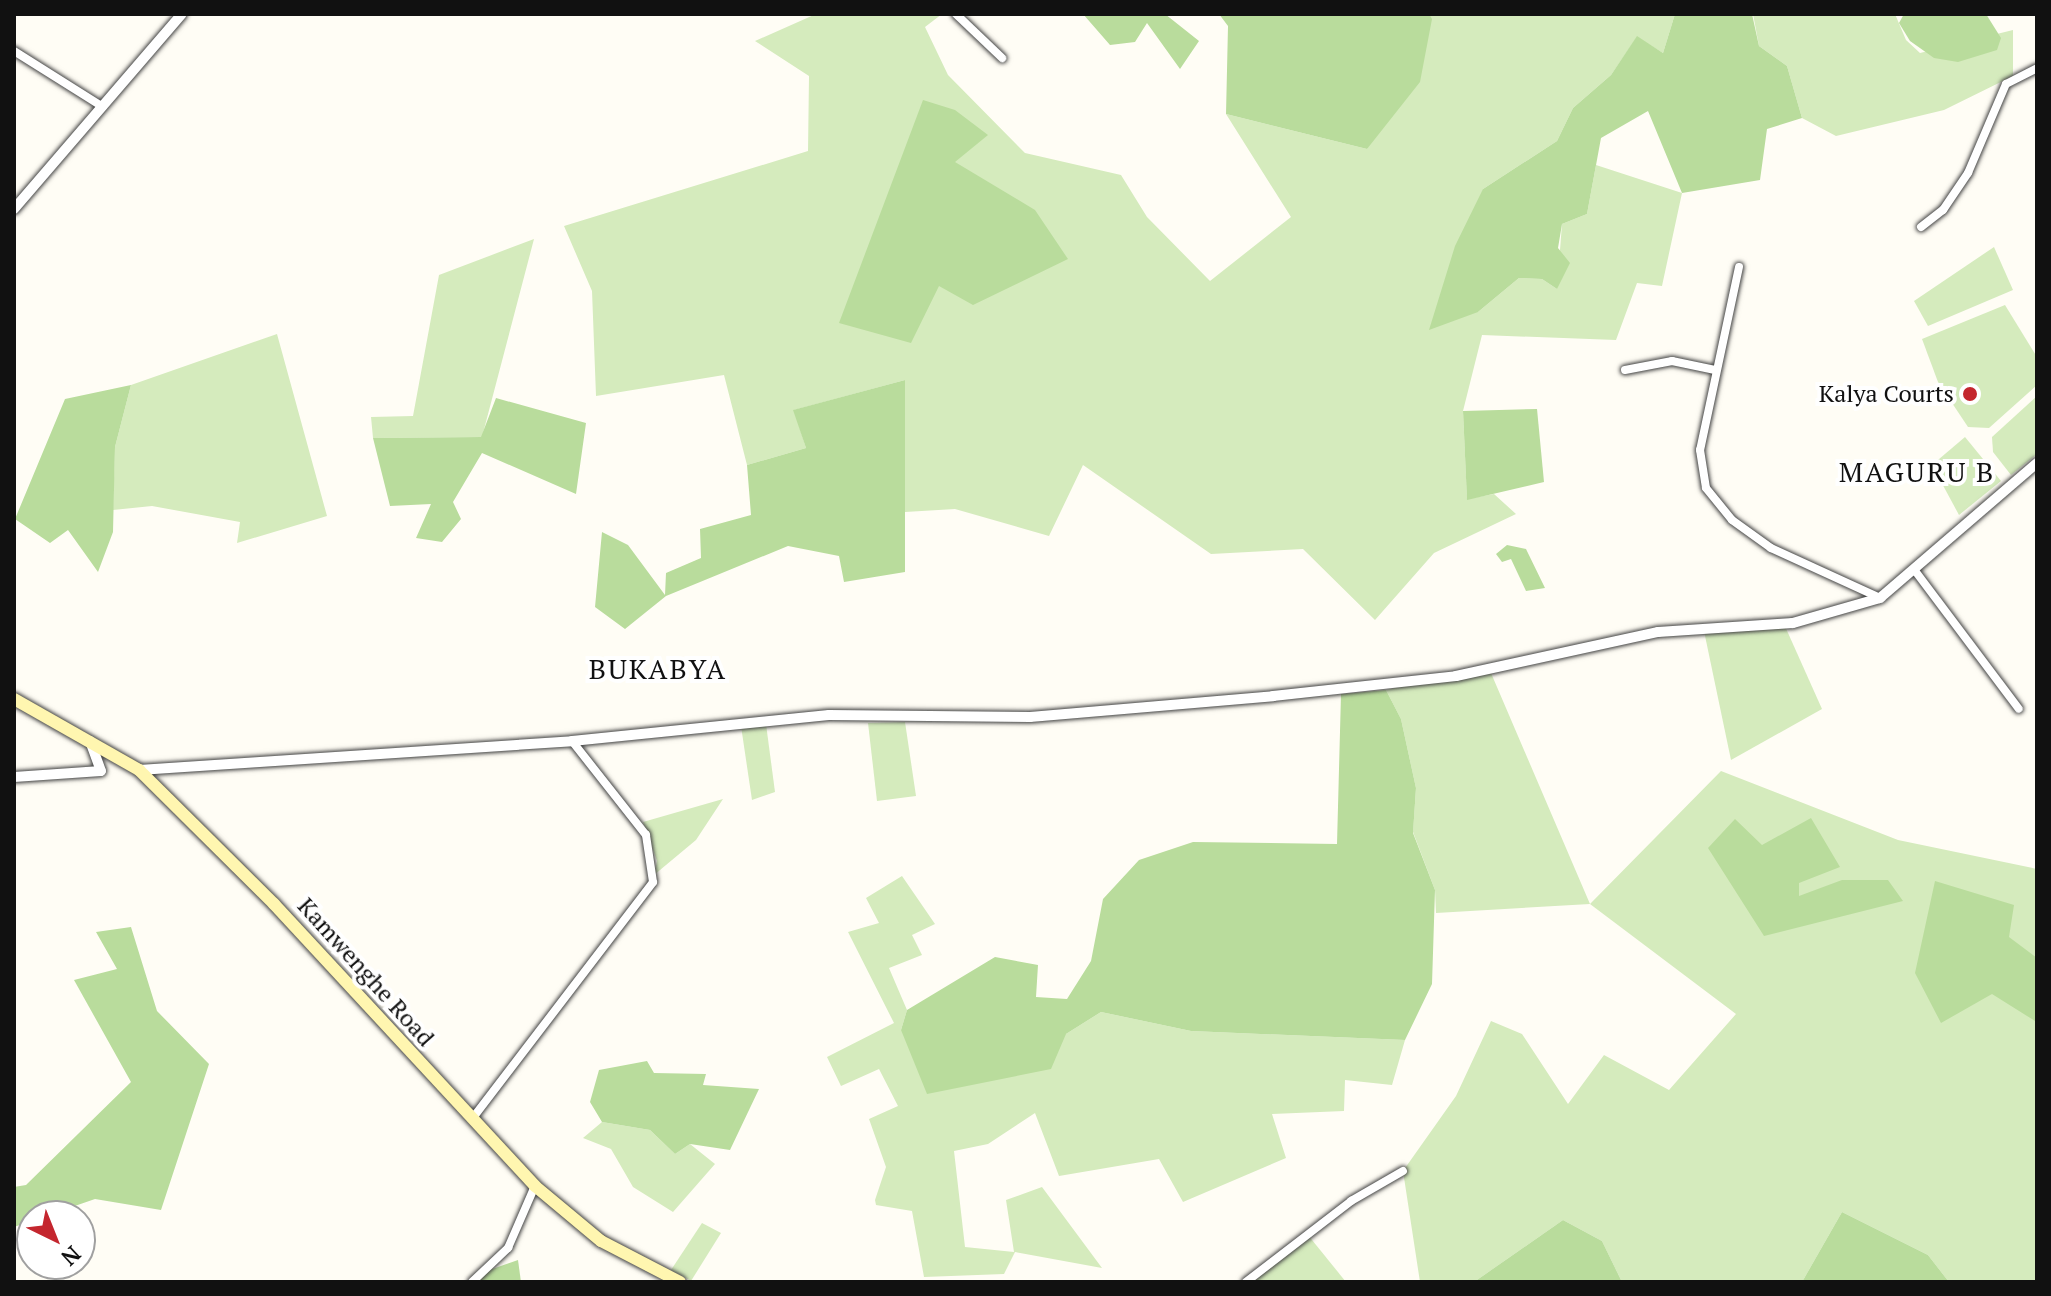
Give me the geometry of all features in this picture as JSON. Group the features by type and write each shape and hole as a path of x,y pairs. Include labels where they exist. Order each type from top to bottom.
{"main road":[{"name":"Kamwenghe Road","path":"14,699 139,770 274,904 535,1186 601,1241 680,1282"}],"street":[{"path":"14,209 182,14"},
{"path":"956,14 1002,58"},
{"path":"14,51 103,107"},
{"path":"1921,227 1943,210 1968,173 2006,84 2037,68"},
{"path":"1739,267 1715,370 1700,473 1717,505 1771,548 1880,598"},
{"path":"1625,370 1672,361 1715,370"},
{"path":"139,770 572,741 829,715 1030,717 1400,684 1658,632 1793,623 1880,598 1916,572 2037,463"},
{"path":"1916,572 2019,709"},
{"path":"14,777 101,771 89,739"},
{"path":"472,1119 653,882 646,835 572,741"},
{"path":"1246,1282 1351,1201 1403,1171"},
{"path":"472,1282 508,1248 535,1186"}],"green space":[{"path":"816,14 942,14 925,27 948,75 1025,153 1121,175 1147,217 1210,281 1291,217 1226,114 1367,149 1429,14 1675,14 1663,53 1637,37 1611,75 1573,108 1557,141 1483,189 1478,312 1519,278 1542,279 1557,289 1562,224 1587,214 1596,165 1682,193 1662,286 1637,283 1616,340 1482,335 1463,411 1467,499 1494,494 1516,514 1434,553 1375,620 1303,549 1211,554 1083,465 1049,536 955,509 905,512 905,380 794,410 806,448 747,465 724,375 596,396 592,291 564,226 808,151 809,76 755,41"},
{"path":"1083,14 1165,14 1199,41 1180,69 1147,23 1135,42 1110,45"},
{"path":"1219,14 1429,14 1432,19 1420,82 1367,149 1226,114 1228,26"},
{"path":"1675,14 1752,14 1759,46 1787,66 1802,118 1767,129 1760,180 1682,193 1648,111 1601,138 1587,214 1562,224 1558,248 1570,263 1557,289 1542,279 1519,278 1478,312 1429,330 1455,246 1483,189 1557,141 1573,108 1611,75 1637,36 1663,53"},
{"path":"1753,14 1895,14 1906,40 1920,53 2013,30 2013,76 1944,110 1836,136 1802,118 1787,66 1759,46"},
{"path":"1904,14 1986,14 2001,38 1997,50 1958,62 1934,58 1910,41 1899,23"},
{"path":"923,100 955,110 988,135 955,162 1035,210 1068,259 973,305 939,286 911,343 839,323"},
{"path":"534,239 482,437 373,438 371,417 413,416 439,275"},
{"path":"1994,247 2013,290 1928,326 1914,301"},
{"path":"2005,305 2037,357 2037,385 1989,428 1968,427 1938,382 1922,339"},
{"path":"277,334 327,516 237,543 240,522 152,506 113,510 115,447 131,385"},
{"path":"905,380 905,572 844,582 839,556 788,546 666,596 625,629 595,607 602,532 628,545 665,595 666,573 701,558 700,529 751,515 747,465 806,448 793,410"},
{"path":"131,385 115,447 113,532 98,572 68,530 50,543 15,519 65,399"},
{"path":"2037,396 2037,454 2011,475 1993,452 1992,437"},
{"path":"496,398 586,423 576,494 482,453 453,502 461,519 442,542 416,538 431,504 390,506 373,438 481,437"},
{"path":"1537,409 1544,482 1467,500 1463,411"},
{"path":"1965,437 2001,481 1959,515 1932,465"},
{"path":"1507,545 1526,549 1545,588 1526,591 1511,559 1502,562 1496,554"},
{"path":"1784,624 1822,709 1731,760 1704,631"},
{"path":"1488,666 1590,904 1436,913 1435,890 1413,832 1416,788 1401,719 1386,690"},
{"path":"1386,690 1401,719 1416,788 1413,833 1435,890 1432,984 1405,1040 1191,1031 1101,1012 1066,1034 1051,1069 927,1094 901,1030 907,1010 995,957 1038,965 1036,997 1067,999 1091,961 1103,899 1139,860 1193,842 1337,844 1341,694"},
{"path":"905,722 916,796 877,801 868,723"},
{"path":"766,724 775,792 752,800 741,726"},
{"path":"1721,771 1898,840 2037,869 2037,1282 1949,1282 1928,1255 1842,1212 1802,1282 1622,1282 1602,1241 1563,1220 1474,1282 1420,1282 1403,1171 1456,1096 1491,1021 1522,1034 1568,1104 1604,1055 1669,1090 1736,1014 1590,904"},
{"path":"723,799 696,840 654,875 657,861 643,822"},
{"path":"1811,818 1840,867 1799,883 1799,896 1842,880 1888,880 1903,901 1764,936 1708,848 1735,819 1762,845"},
{"path":"902,876 935,924 912,935 922,955 889,968 907,1010 901,1030 1066,1034 1101,1012 1191,1031 1405,1040 1392,1085 1345,1080 1344,1111 1272,1114 1286,1158 1183,1202 1159,1159 1059,1176 1035,1113 988,1144 954,1151 965,1247 1014,1252 1006,1200 1042,1187 1102,1268 1015,1252 1004,1274 924,1277 912,1211 876,1205 875,1200 886,1167 869,1119 898,1106 879,1069 841,1086 827,1057 894,1023 848,932 879,923 866,898"},
{"path":"1935,881 2014,905 2009,937 2037,958 2035,1021 1992,994 1941,1023 1915,973"},
{"path":"131,927 157,1011 209,1064 161,1210 95,1199 16,1200 14,1227 14,1187 26,1185 131,1082 74,980 117,969 96,932"},
{"path":"647,1061 654,1073 706,1074 703,1085 759,1089 730,1150 690,1144 675,1154 650,1130 602,1122 590,1102 599,1070"},
{"path":"602,1122 650,1130 675,1154 690,1144 715,1164 673,1212 633,1187 611,1149 583,1138"},
{"path":"1842,1212 1928,1255 1949,1282 1802,1282"},
{"path":"1563,1220 1602,1241 1622,1282 1474,1282"},
{"path":"702,1223 721,1233 691,1281 671,1270"},
{"path":"1308,1235 1346,1282 1250,1282"},
{"path":"518,1260 521,1282 477,1282 481,1273"}],"place":[{"name":"Kalya Courts","path":"1970,394"}],"district":[{"name":"MAGURU B","path":"1917,472"},
{"name":"BUKABYA","path":"658,669"}]}
